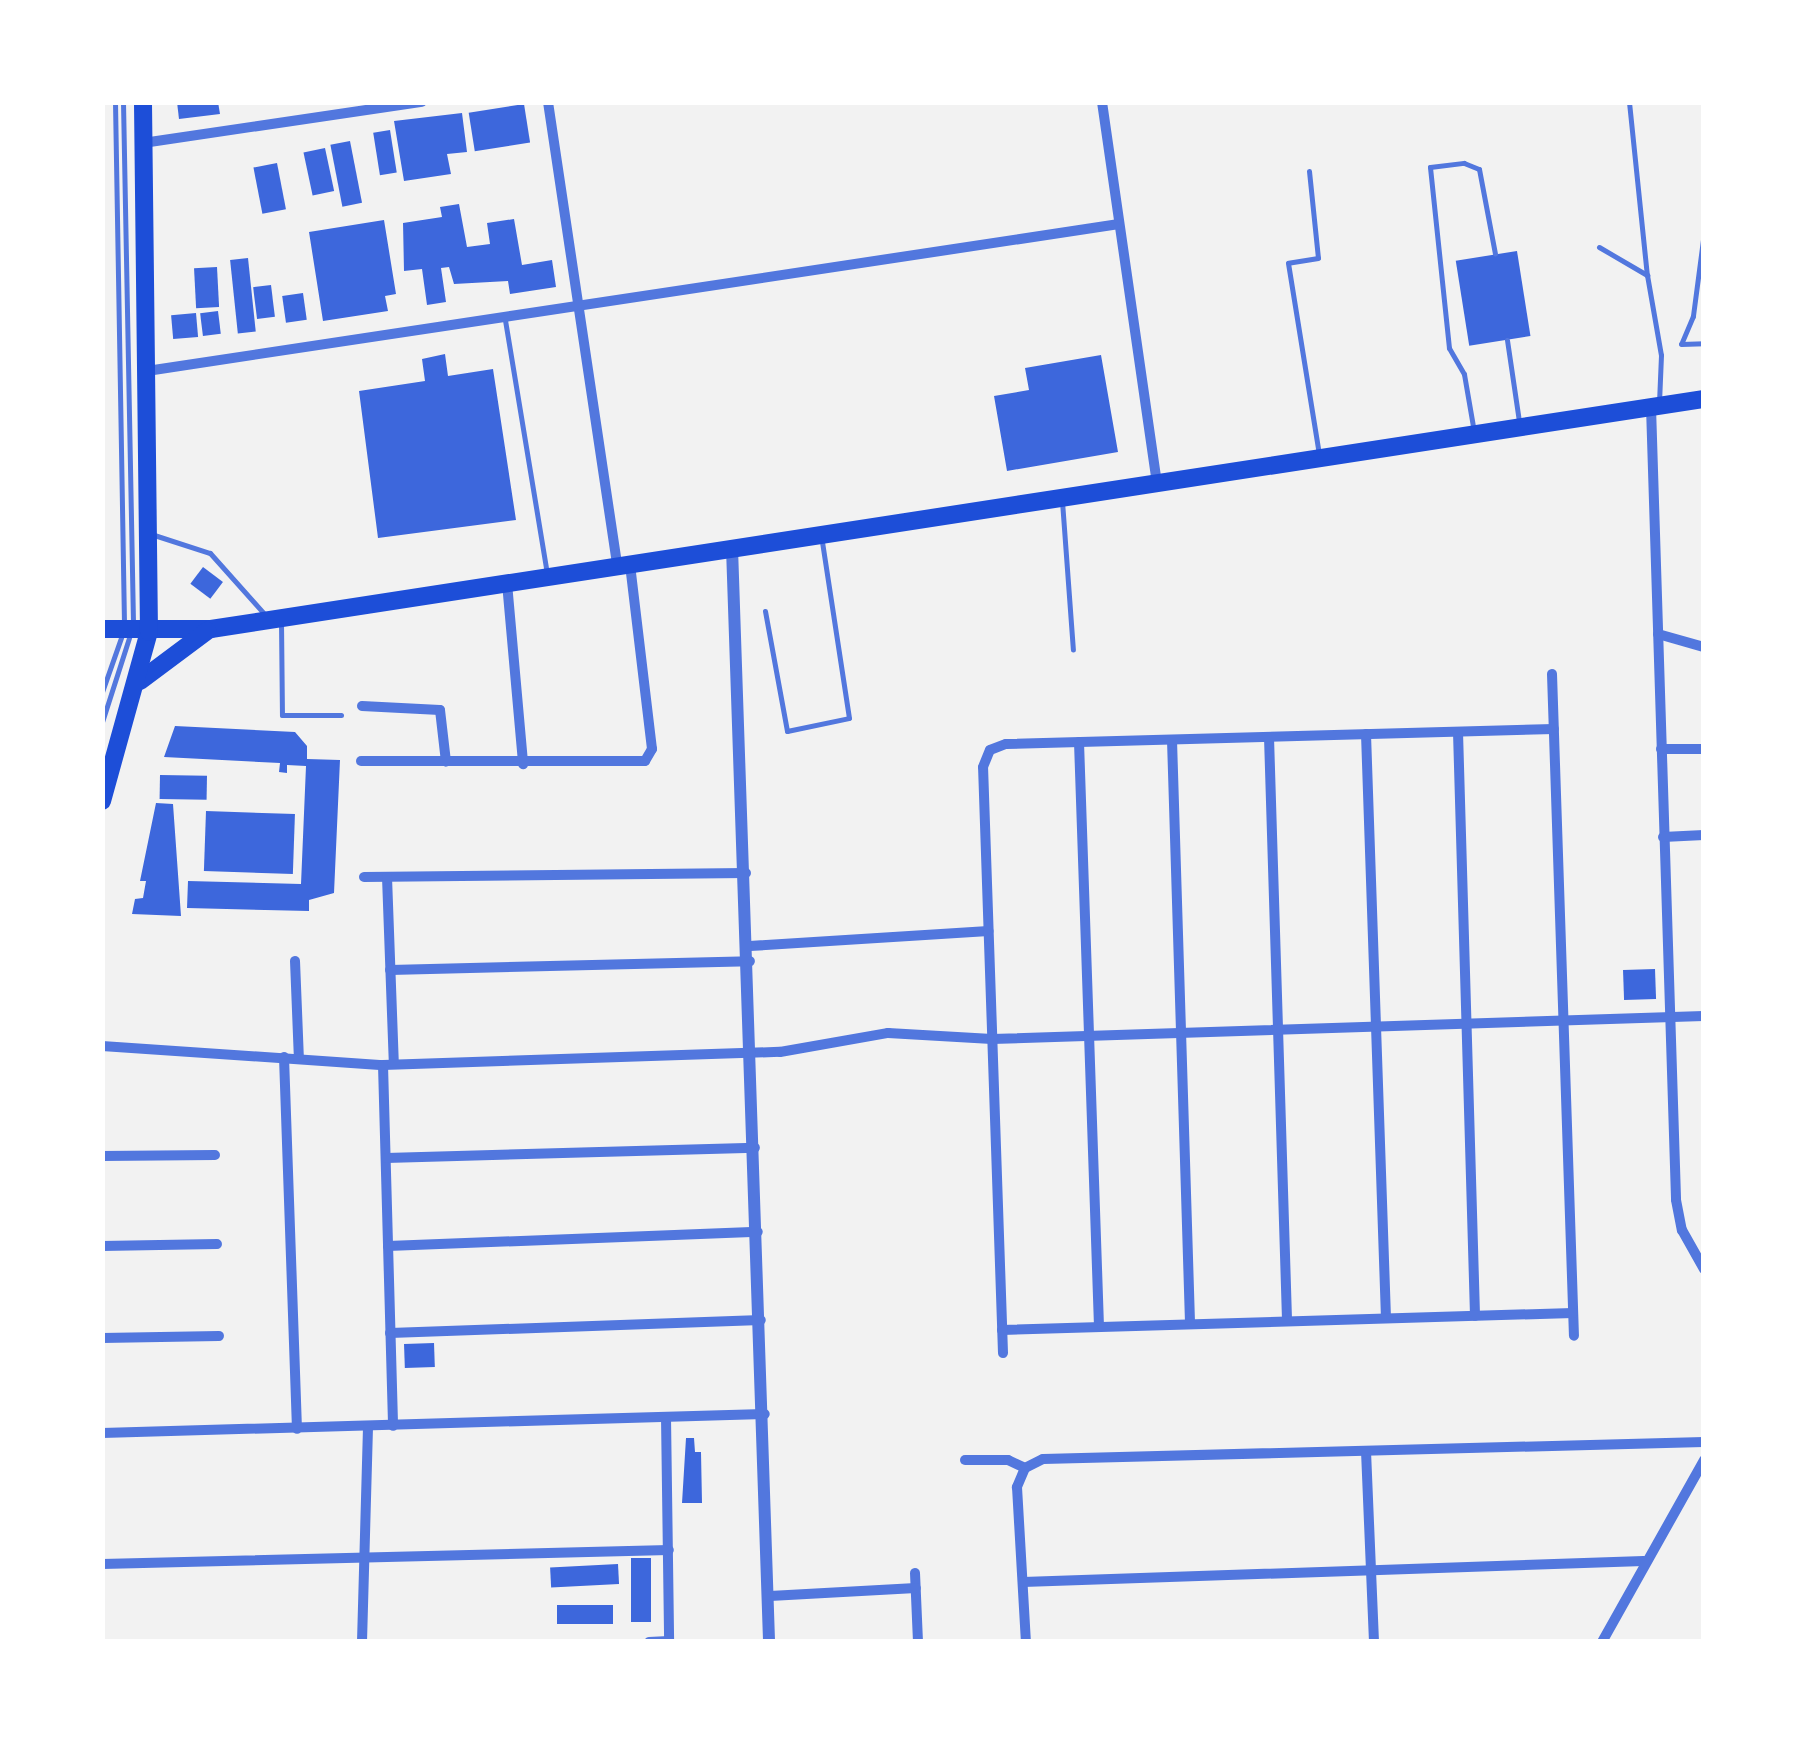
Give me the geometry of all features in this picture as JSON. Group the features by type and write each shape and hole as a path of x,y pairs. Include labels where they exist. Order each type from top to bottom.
{"main road":[{"path":"102,801 140,681 134,631 149,533 143,102"},
{"path":"102,629 211,629 1704,399"},
{"path":"140,681 211,629"}],"street":[{"path":"143,143 422,102"},
{"path":"360,761 645,761 650,730 548,102"},
{"path":"1102,102 1158,483"},
{"path":"146,371 1120,224"},
{"path":"1655,406 1668,1017 1676,1200 1702,1265"},
{"path":"732,548 751,954 769,1642"},
{"path":"506,583 522,764"},
{"path":"1658,634 1704,647"},
{"path":"1552,674 1574,1336"},
{"path":"362,706 440,710 446,762"},
{"path":"1002,1354 983,767 990,750 1006,744 1554,729"},
{"path":"1458,732 1476,1316"},
{"path":"1366,734 1386,1318"},
{"path":"1269,737 1287,1322"},
{"path":"1172,740 1190,1324"},
{"path":"1079,742 1098,1327"},
{"path":"1661,750 1704,749"},
{"path":"1664,837 1704,835"},
{"path":"364,877 747,873"},
{"path":"387,877 390,970 386,1158 393,1426"},
{"path":"390,970 751,954 989,931"},
{"path":"296,960 299,1059"},
{"path":"102,1046 388,1065 754,1054 888,1033 992,1039 1704,1016"},
{"path":"284,1058 297,1428"},
{"path":"386,1158 756,1148"},
{"path":"102,1156 215,1155"},
{"path":"388,1246 759,1232"},
{"path":"102,1246 217,1244"},
{"path":"1002,1330 1573,1313"},
{"path":"390,1332 762,1320"},
{"path":"102,1338 218,1336"},
{"path":"102,1433 765,1414"},
{"path":"649,1642 669,1641 666,1418"},
{"path":"362,1642 368,1557 368,1426"},
{"path":"1026,1642 1018,1486 1024,1468 1043,1459 1704,1442"},
{"path":"1366,1451 1374,1642"},
{"path":"965,1460 1008,1460 1024,1468"},
{"path":"1602,1642 1644,1560 1704,1460"},
{"path":"102,1564 669,1550"},
{"path":"1023,1582 1644,1560"},
{"path":"915,1573 918,1642"},
{"path":"770,1596 916,1588"}],"lane":[{"path":"102,692 134,631 126,532 114,102"},
{"path":"102,722 134,631 136,579 123,102"},
{"path":"1628,102 1647,275 1661,354 1655,406"},
{"path":"1474,434 1464,374 1449,348 1430,167 1464,163 1480,168 1495,254"},
{"path":"1309,171 1318,258 1288,263 1320,458"},
{"path":"1704,232 1693,316 1680,344 1704,343"},
{"path":"1599,247 1647,275"},
{"path":"505,317 547,577"},
{"path":"1506,340 1520,427"},
{"path":"1062,498 1073,650"},
{"path":"149,533 210,552 275,619 282,715 342,715"},
{"path":"764,611 787,731 849,718 821,535"}],"building":[{"path":"177,102 218,102 220,114 179,119"},
{"path":"524,104 530,143 475,151 469,113"},
{"path":"462,113 467,152 447,154 451,174 404,181 394,121"},
{"path":"390,130 397,172 380,175 373,133"},
{"path":"350,141 362,203 342,207 330,145"},
{"path":"325,148 334,191 313,196 303,153"},
{"path":"277,163 286,209 262,214 253,168"},
{"path":"459,204 467,247 490,244 487,223 514,219 522,265 552,260 556,287 510,294 508,281 454,284 449,267 441,268 446,302 427,305 422,269 404,271 403,223 442,217 440,207"},
{"path":"384,220 396,294 385,296 388,311 323,321 309,232"},
{"path":"1517,251 1530,336 1469,346 1456,261"},
{"path":"248,258 256,332 238,333 230,260"},
{"path":"217,267 219,307 196,308 194,268"},
{"path":"271,285 275,317 257,319 253,287"},
{"path":"303,293 307,320 286,323 282,296"},
{"path":"218,311 221,334 203,336 200,313"},
{"path":"196,313 198,337 173,339 171,315"},
{"path":"445,354 448,376 493,369 516,520 378,538 359,391 425,381 422,359"},
{"path":"1101,355 1118,452 1007,471 994,396 1029,390 1025,368"},
{"path":"203,567 223,582 210,599 190,584"},
{"path":"175,726 295,732 307,746 307,759 340,760 334,893 309,900 309,911 187,908 188,881 301,884 306,766 287,765 287,773 279,772 280,763 164,757"},
{"path":"160,775 207,776 207,800 160,799"},
{"path":"156,803 173,804 181,916 132,914 135,899 143,898 146,881 140,881"},
{"path":"206,811 295,814 293,874 204,871"},
{"path":"1655,969 1656,999 1624,1000 1623,970"},
{"path":"434,1343 435,1367 405,1368 404,1344"},
{"path":"686,1438 694,1438 695,1452 701,1452 702,1503 682,1503"},
{"path":"631,1558 651,1558 651,1622 631,1622"},
{"path":"618,1564 619,1584 551,1588 550,1568"},
{"path":"557,1605 613,1605 613,1624 557,1624"}]}
